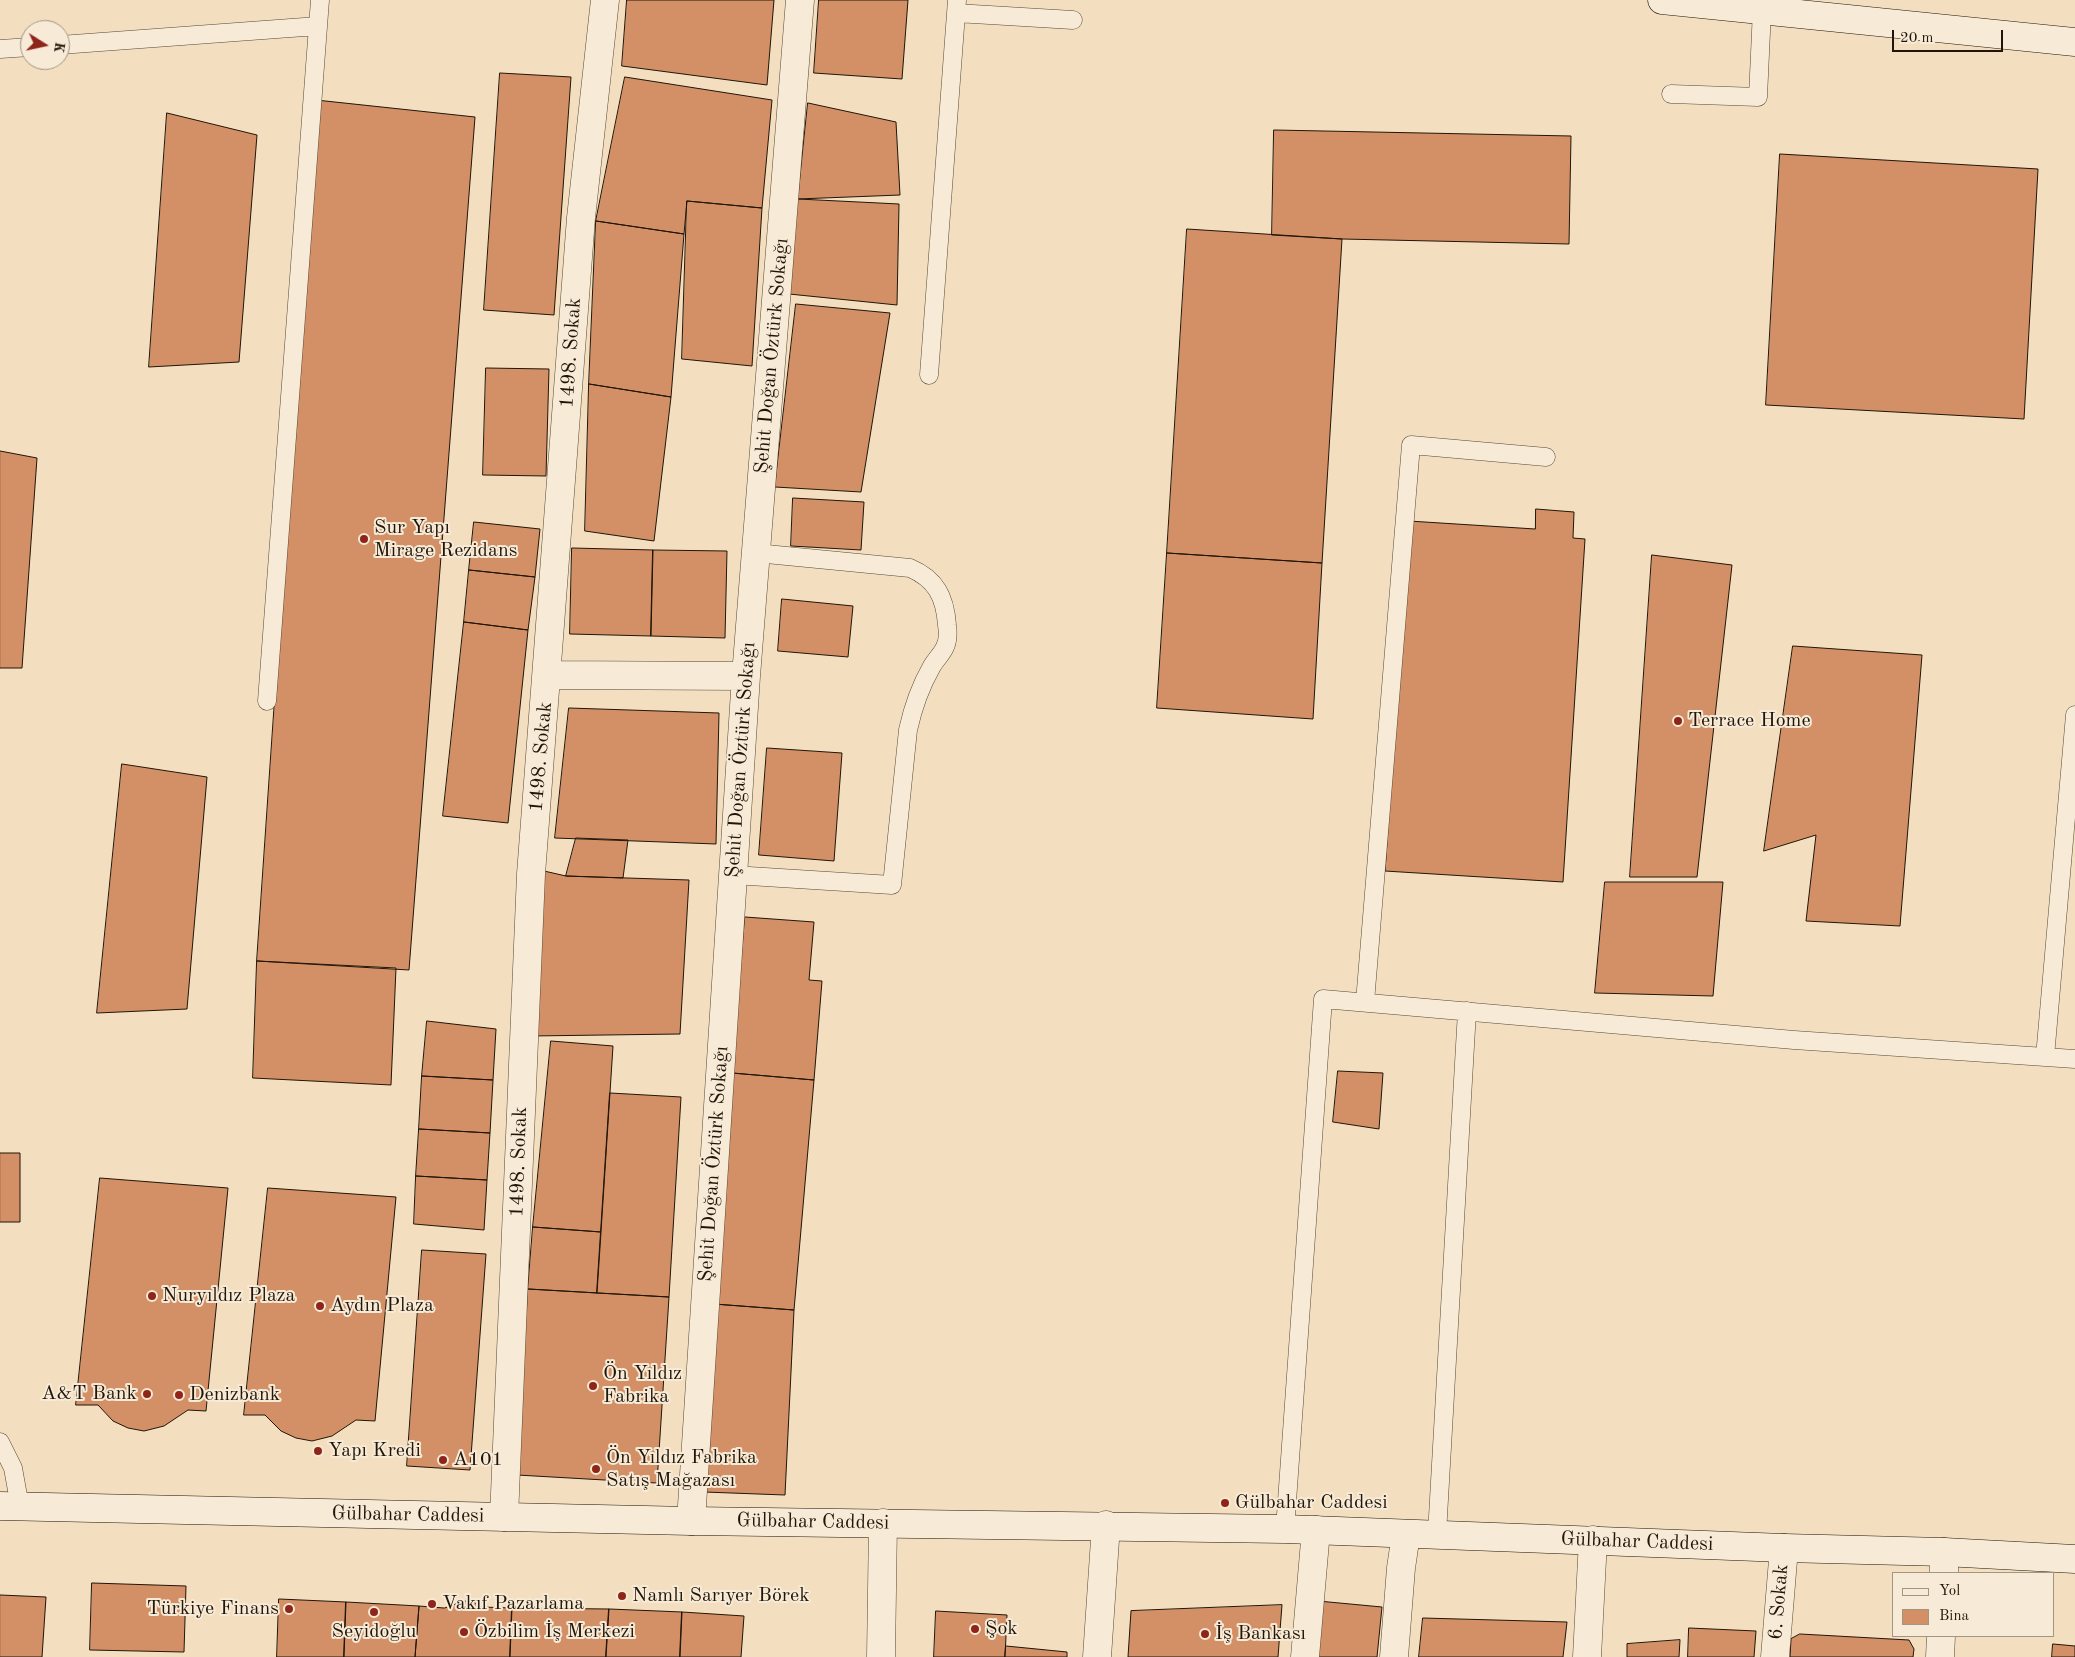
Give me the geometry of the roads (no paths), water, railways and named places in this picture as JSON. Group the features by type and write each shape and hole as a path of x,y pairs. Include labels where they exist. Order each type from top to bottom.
{"street":[{"name":"1498. Sokak","path":"504,1516 531,874 548,675 581,218 605,0"},
{"name":"Şehit Doğan Öztürk Sokağı","path":"691,1521 746,676 800,0"},
{"path":"1662,0 2075,42"},
{"path":"548,675 746,676"},
{"name":"Gülbahar Caddesi","path":"10,1506 691,1521 1285,1529 1784,1548 1944,1562 2075,1559"},
{"path":"881,1657 883,1523"},
{"path":"1097,1657 1106,1526"},
{"path":"1305,1657 1316,1530"},
{"path":"1394,1657 1401,1568 1406,1534"},
{"path":"1586,1657 1593,1540"},
{"name":"6. Sokak","path":"1775,1657 1784,1548"},
{"path":"1940,1657 1942,1637"}],"lane":[{"path":"267,700 320,0"},
{"path":"929,375 956,6 1074,20"},
{"path":"1671,94 1758,97 1762,10"},
{"path":"70,44 318,26"},
{"path":"0,49 20,48"},
{"path":"1365,1002 1411,445 1546,457"},
{"path":"733,875 892,885 908,730 913,706 922,684 946,646 948,629 946,612 938,589 931,580 910,568 756,553"},
{"path":"2045,1057 2075,715"},
{"path":"1285,1529 1323,999 1794,1040 2075,1059"},
{"path":"1437,1534 1468,1011"},
{"path":"0,1442 13,1468 10,1506"}],"place":[{"name":"Sur Yapı Mirage Rezidans","path":"364,539"},
{"name":"Terrace Home","path":"1678,721"},
{"name":"Nuryıldız Plaza","path":"152,1296"},
{"name":"Aydın Plaza","path":"320,1306"},
{"name":"Ön Yıldız Fabrika","path":"593,1386"},
{"name":"A&T Bank","path":"147,1394"},
{"name":"Denizbank","path":"179,1395"},
{"name":"Yapı Kredi","path":"318,1451"},
{"name":"A101","path":"443,1460"},
{"name":"Ön Yıldız Fabrika Satış Mağazası","path":"596,1469"},
{"name":"Gülbahar Caddesi","path":"1225,1503"},
{"name":"Namlı Sarıyer Börek","path":"622,1596"},
{"name":"Vakıf Pazarlama","path":"432,1604"},
{"name":"Türkiye Finans","path":"289,1609"},
{"name":"Seyidoğlu","path":"374,1612"},
{"name":"Şok","path":"975,1629"},
{"name":"Özbilim İş Merkezi","path":"464,1632"},
{"name":"İş Bankası","path":"1205,1634"}]}
